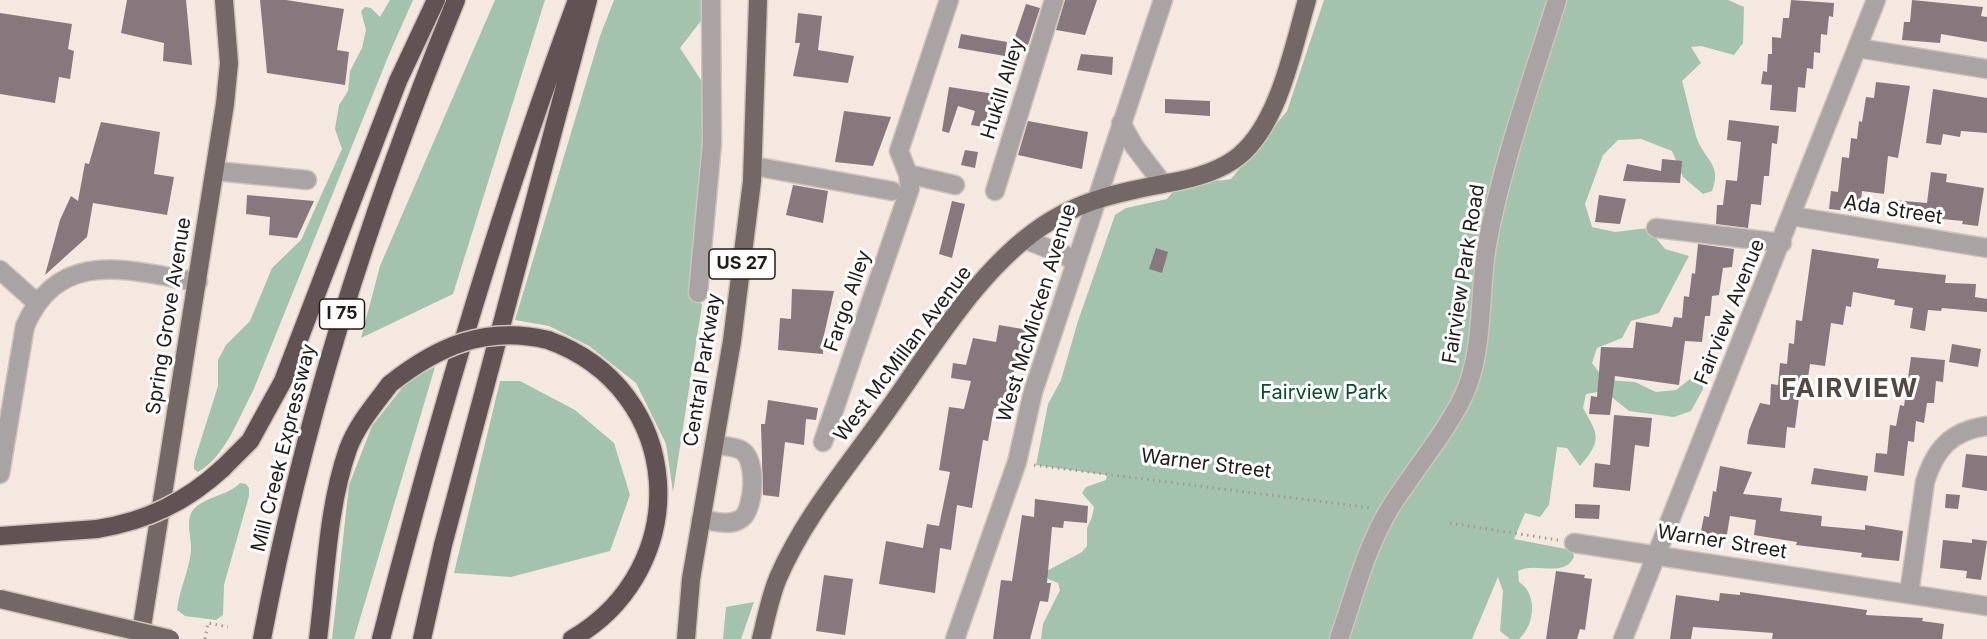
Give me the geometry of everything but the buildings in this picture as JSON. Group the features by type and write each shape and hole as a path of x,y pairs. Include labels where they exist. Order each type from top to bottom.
{"highway":[{"path":"0,536 97,529 145,519 203,487 250,441 283,381 398,81 436,0"},
{"name":"Mill Creek Expressway","path":"262,639 297,472 341,317 411,112 456,0"},
{"path":"381,639 488,259 526,142 577,0"},
{"path":"422,639 447,533 588,0"},
{"path":"318,639 338,485 349,448 364,418 390,384 419,361 458,343 510,334 548,340 570,348 616,382 630,400 652,443 659,475 657,518 650,548 640,569 614,606 586,631 572,639"}],"main road":[{"name":"Spring Grove Avenue","path":"141,637 216,171 229,63 224,0"},
{"name":"Central Parkway","path":"686,639 691,579 732,341 753,166 758,0"},
{"name":"West McMillan Avenue","path":"760,639 778,579 814,513 972,294 1026,240 1051,220 1096,198 1188,179 1219,167 1239,155 1264,127 1285,74 1307,0"},
{"path":"0,599 141,637"},
{"path":"0,599 170,639"}],"street":[{"path":"698,293 712,143 711,0"},
{"path":"949,0 899,150 908,174 955,185"},
{"name":"Hukill Alley","path":"995,191 1054,0"},
{"name":"West McMicken Avenue","path":"955,639 1017,462 1034,392 1163,0"},
{"name":"Fairview Park Road","path":"1339,639 1367,559 1389,510 1459,404 1468,385 1476,353 1487,246 1503,172 1557,0"},
{"name":"Fairview Avenue","path":"1623,639 1782,243 1876,0"},
{"path":"1858,48 1987,69"},
{"path":"1121,123 1163,184"},
{"path":"753,166 892,191"},
{"path":"216,171 307,180"},
{"name":"Fargo Alley","path":"823,442 910,188 908,174"},
{"name":"Ada Street","path":"1792,216 1987,248"},
{"path":"1656,228 1782,243"},
{"path":"1026,240 1065,255 1075,263"},
{"path":"0,474 25,326 37,303 57,283 86,270 104,268 198,282"},
{"path":"0,270 37,303"},
{"path":"1909,594 1925,482 1930,465 1943,444 1956,434 1987,426"},
{"path":"701,519 728,523 741,520 748,511 753,474 751,461 742,450 714,445"},
{"name":"Warner Street","path":"1574,543 1987,606"}],"path":[{"name":"Warner Street","path":"1017,462 1389,510"},
{"path":"1450,523 1574,543"},
{"path":"205,639 208,623 228,627"}],"green space":[{"path":"390,0 413,0 253,391 224,447 208,465 198,472 194,469 194,462 218,386 218,360 226,345 250,321 272,268 301,240 342,149 335,129 339,105 348,91 350,71 362,48 366,30 361,11 365,7 371,8 380,17"},
{"path":"495,0 545,0 453,294 361,338 380,266"},
{"path":"614,0 717,0 680,48 701,80 703,181 691,289 702,305 673,492 666,444 636,383 589,346 549,326 515,320 600,36"},
{"name":"Fairview Park","path":"1324,0 1728,0 1744,7 1743,43 1734,55 1701,46 1691,47 1701,63 1682,81 1696,136 1714,168 1715,182 1712,191 1703,194 1683,177 1672,151 1641,139 1618,140 1603,155 1585,204 1592,227 1615,232 1648,228 1665,249 1689,256 1659,313 1631,321 1622,338 1597,348 1592,363 1605,380 1635,382 1656,392 1676,390 1694,376 1702,377 1703,389 1691,411 1674,417 1629,411 1604,391 1586,394 1583,408 1595,432 1595,444 1580,466 1567,448 1557,447 1549,505 1540,517 1525,513 1514,539 1566,549 1573,553 1574,557 1569,564 1563,567 1525,568 1518,571 1519,582 1529,593 1532,609 1529,625 1519,639 1510,639 1500,631 1503,591 1498,577 1472,639 1041,639 1043,624 1060,590 1058,583 1048,579 1045,572 1082,552 1087,546 1087,528 1094,507 1082,493 1086,487 1106,480 1107,475 1036,465 1048,404 1061,380 1078,321 1115,215 1126,208 1167,199 1180,188 1188,185 1231,179 1287,111"},
{"path":"435,367 354,639 332,639 349,485 372,426 409,379"},
{"path":"500,381 520,381 575,410 614,443 630,495 610,551 511,577 454,573"},
{"path":"240,483 246,484 249,488 249,496 224,585 223,615 216,620 185,616 177,610 191,551 189,519 191,514 198,505 229,491"},
{"path":"754,602 741,639 723,639 726,607"}],"district":[{"name":"FAIRVIEW","path":"1850,389"}]}
